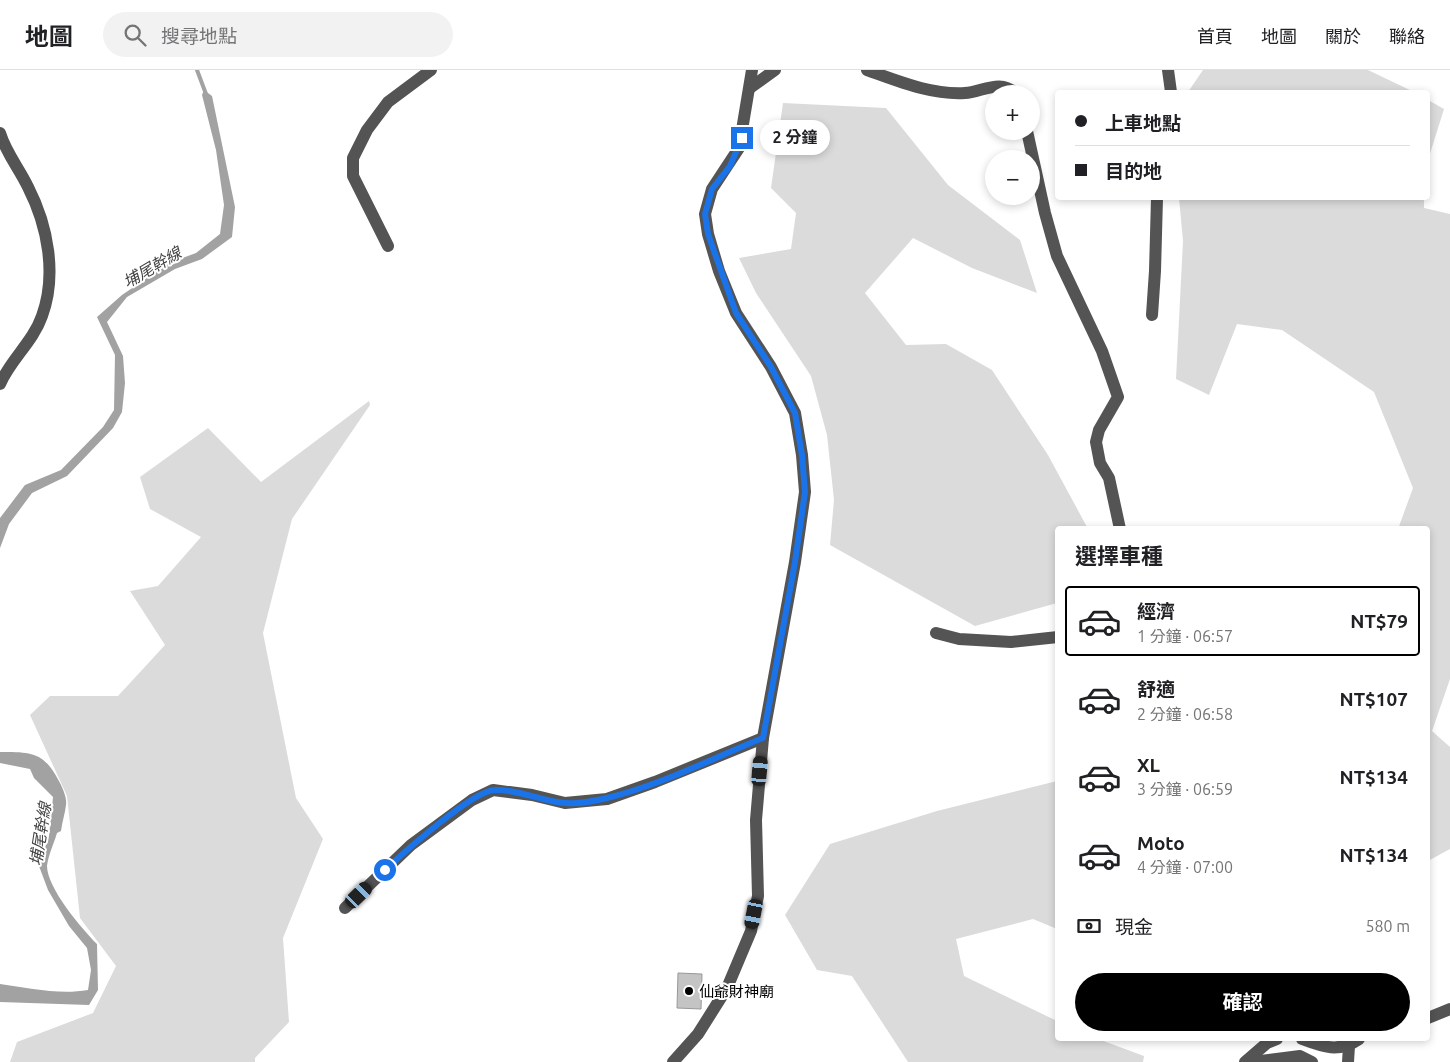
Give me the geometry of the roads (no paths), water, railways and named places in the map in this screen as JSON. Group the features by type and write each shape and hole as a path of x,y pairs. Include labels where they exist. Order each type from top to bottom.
{"street":[{"path":"388,246 353,176 353,158 367,130 388,102 431,70"},
{"path":"673,1062 698,1034 727,988 751,931 758,896 756,820 763,738 795,562 804,501 802,455 795,413 771,367 736,313 719,271 708,234 705,214 712,189 739,148 752,70"},
{"path":"750,88 775,70"},
{"path":"867,70 924,89 966,93 985,89"},
{"path":"1168,70 1171,90"},
{"path":"0,133 4,147 29,188 41,224 49,252 50,290 35,333 5,372 0,384"},
{"path":"1029,140 1045,213 1057,256 1102,351 1118,397 1099,430 1096,442 1100,463 1109,478 1119,526"},
{"path":"1152,315 1157,200"},
{"path":"936,634 959,639 1011,642 1055,637"},
{"path":"346,908 412,845 472,800 493,790 532,795 565,803 607,798 655,782 763,738"},
{"path":"1430,1017 1450,1009"},
{"path":"1245,1062 1272,1041"},
{"path":"1308,1041 1324,1047 1354,1043 1348,1062"},
{"path":"1253,1062 1300,1056 1312,1062"}],"waterway":[{"name":"埔尾幹線","path":"197,70 206,94"}],"place":[{"name":"仙爺財神廟","path":"689,991"}]}
